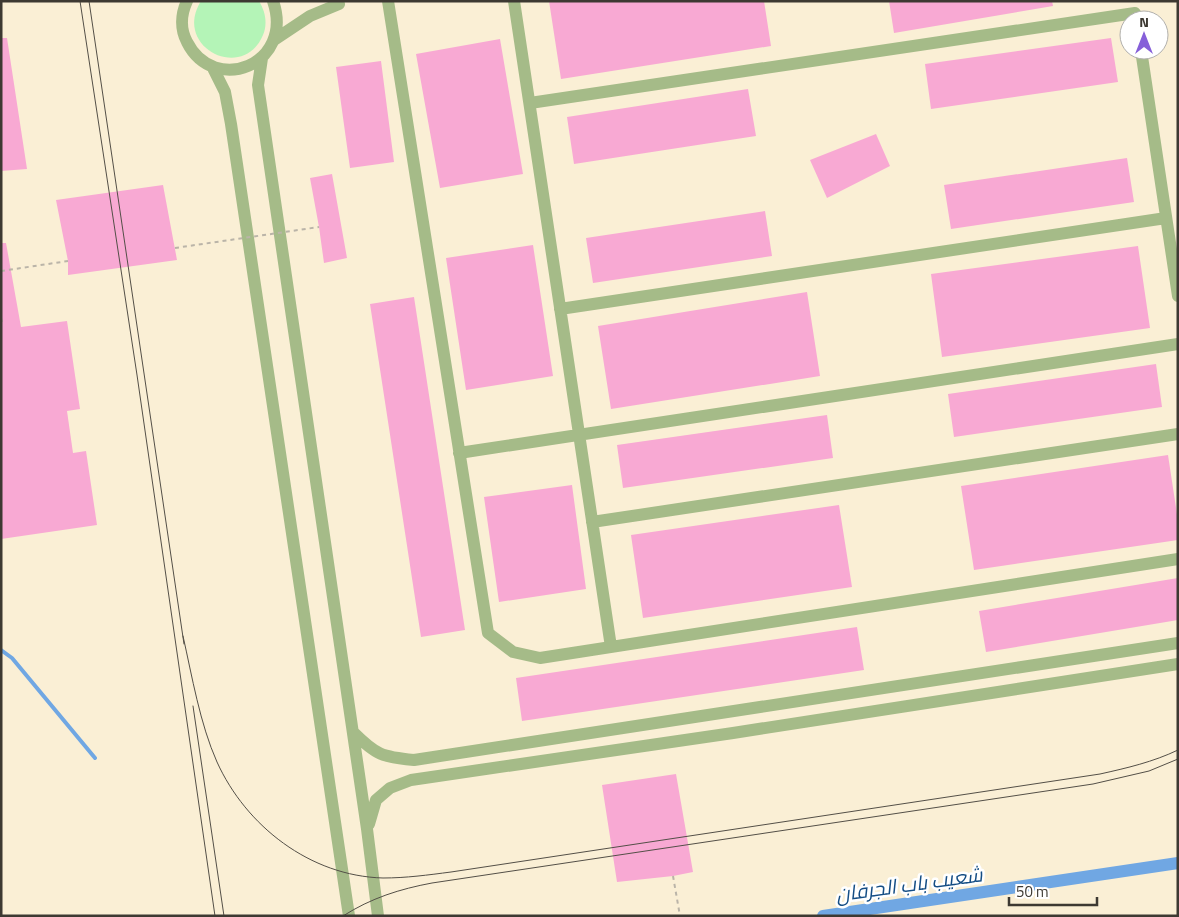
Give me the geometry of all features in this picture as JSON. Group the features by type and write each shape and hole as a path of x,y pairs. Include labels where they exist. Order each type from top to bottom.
{"street":[{"path":"187,1 182,23 184,36 190,49 200,59 212,66 225,70 238,69 262,58"},
{"path":"273,1 277,13 278,27 274,40 262,58 258,85 367,829 378,916"},
{"path":"274,40 310,16 339,4 325,1"},
{"path":"388,1 488,633 513,652 540,658 1178,559"},
{"path":"514,1 611,648"},
{"path":"530,103 1119,14"},
{"path":"1142,60 1178,296"},
{"path":"212,66 225,92 232,124 349,916"},
{"path":"560,310 1166,218"},
{"path":"459,453 1178,344"},
{"path":"592,522 1178,434"},
{"path":"352,732 369,749 389,758 414,760 1178,643"},
{"path":"367,829 376,800 390,788 411,780 1178,664"}],"path":[{"path":"174,248 319,227"},
{"path":"1,272 68,261"},
{"path":"1,318 2,323"},
{"path":"673,876 680,916"}],"shaded area":[{"path":"1,1 1178,1 1178,916 1,916"}],"green space":[{"path":"201,1 259,1 266,22 263,35 253,49 241,56 227,57 214,53 203,45 196,32 195,18"}],"building":[{"path":"549,1 764,1 771,46 561,79"},
{"path":"889,1 1052,1 1053,6 894,33"},
{"path":"1,38 7,38 27,169 1,171"},
{"path":"1111,38 1118,82 931,109 925,64"},
{"path":"500,39 523,174 440,188 416,54"},
{"path":"381,61 394,162 350,168 336,67"},
{"path":"748,89 756,136 574,164 567,117"},
{"path":"876,134 890,166 827,198 810,160"},
{"path":"1127,158 1134,202 951,229 944,185"},
{"path":"332,174 347,258 324,263 310,178"},
{"path":"163,185 177,260 68,275 68,261 56,200"},
{"path":"765,211 772,256 593,283 586,238"},
{"path":"1,243 6,243 21,327 67,321 80,409 67,411 73,453 86,451 97,525 1,539"},
{"path":"533,245 553,376 466,390 446,258"},
{"path":"1138,246 1150,328 942,357 931,274"},
{"path":"807,292 820,376 611,409 598,326"},
{"path":"414,297 465,630 421,637 370,304"},
{"path":"1156,364 1162,407 954,437 948,394"},
{"path":"827,415 833,458 623,488 617,445"},
{"path":"1168,455 1178,521 1178,540 974,570 961,486"},
{"path":"572,485 586,589 499,602 484,497"},
{"path":"839,505 852,587 643,618 631,535"},
{"path":"1178,578 1178,620 986,652 979,611"},
{"path":"857,627 864,670 522,721 516,678"},
{"path":"676,774 693,872 617,882 602,785"}],"waterway":[{"path":"1,650 12,658 95,758"},
{"name":"شعيب باب الجرفان","path":"823,916 1178,863"}],"tram line":[{"path":"80,1 137,375 215,916"},
{"path":"89,1 184,644"},
{"path":"183,636 206,732 217,762 229,785 245,807 263,826 284,843 306,857 330,868 356,875 392,878 451,872 1100,774 1130,767 1178,750"},
{"path":"193,706 224,916"},
{"path":"343,916 364,904 386,895 432,883 1093,784 1149,771 1178,759"}]}
